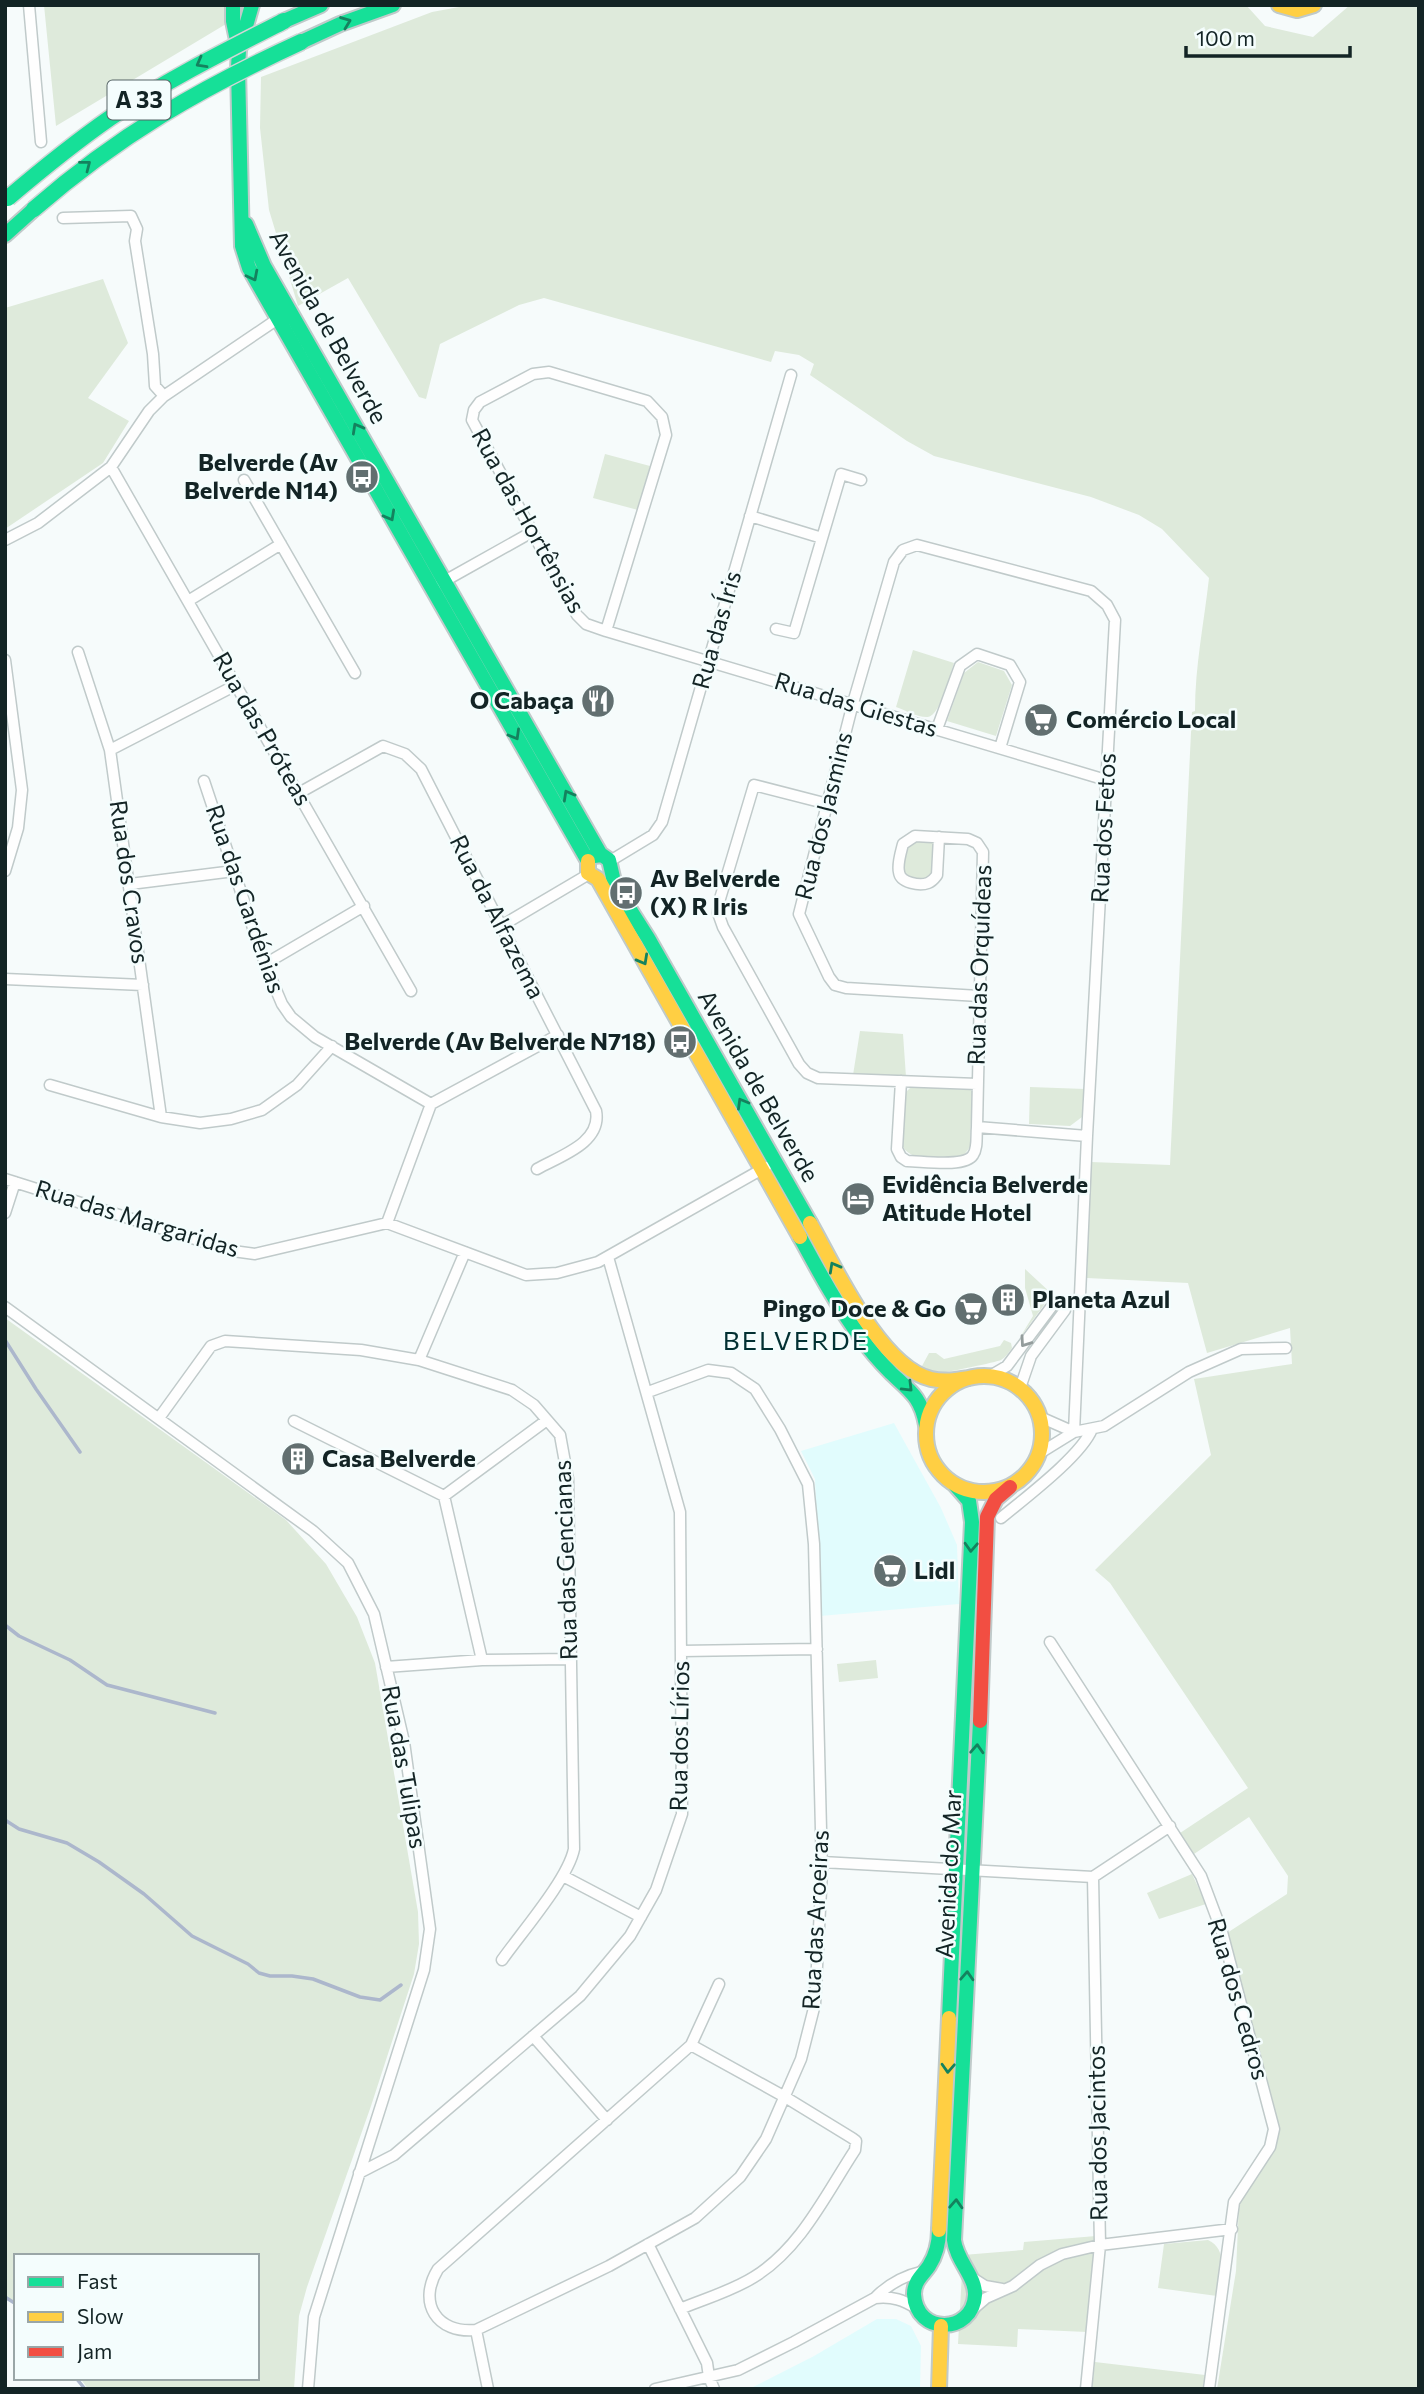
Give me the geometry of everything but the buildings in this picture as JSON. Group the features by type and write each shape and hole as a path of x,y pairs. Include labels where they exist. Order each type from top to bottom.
{"main road":[{"path":"233,5 233,21 239,50 241,210"},
{"path":"239,50 252,5"},
{"name":"A 33","path":"6,200 89,133 143,97 206,61 321,5"},
{"name":"A 33","path":"5,235 110,147 158,116 262,60 340,24 393,5"},
{"path":"1279,5 1292,10 1302,10 1314,5"},
{"name":"Avenida de Belverde","path":"241,210 264,266 291,310 438,584 599,867 761,1170 839,1307 870,1350 886,1368 911,1388 923,1406 926,1425"},
{"name":"Avenida de Belverde","path":"241,210 244,256 276,320 438,584"},
{"name":"Avenida de Belverde","path":"599,867 615,886 629,912 648,938 875,1336 894,1357 914,1373 940,1381 969,1378"},
{"path":"990,1376 1006,1380 1020,1388 1033,1401 1040,1417 1043,1435 1040,1453 1023,1478 1010,1487 982,1493 955,1485 937,1469 931,1460 926,1425 941,1395 954,1385 969,1378 990,1376"},
{"name":"Avenida do Mar","path":"955,1485 969,1501 972,1522 954,2241 955,2253 974,2289 975,2296 967,2315"},
{"name":"Avenida do Mar","path":"918,2309 914,2295 917,2281 937,2250 939,2240 964,1869 985,1630 988,1517 996,1499 1010,1487"},
{"path":"926,2270 949,2264 966,2273"},
{"path":"918,2309 926,2321 941,2326 954,2323 967,2315"},
{"path":"939,2389 941,2326"}],"street":[{"path":"29,5 41,142"},
{"path":"64,218 131,216 137,229 135,241 153,354 155,386 164,396"},
{"path":"5,540 37,523 111,467 149,411 164,396 291,310"},
{"name":"Rua das Hortênsias","path":"541,372 595,384 651,403 663,417 666,435 606,631 590,626 580,619 474,424 473,415 477,405 533,374 541,372"},
{"name":"Rua das Íris","path":"501,926 642,843 658,829 791,375"},
{"name":"Rua das Próteas","path":"111,467 411,991"},
{"path":"776,629 794,633 841,474 861,480"},
{"path":"244,480 355,673"},
{"path":"750,516 822,538"},
{"path":"438,584 532,532"},
{"path":"188,601 281,544"},
{"name":"Rua dos Fetos","path":"853,703 894,562 907,548 922,545 1091,592 1107,605 1113,615 1115,626 1074,1432"},
{"name":"Rua das Giestas","path":"606,631 1106,780"},
{"name":"Rua dos Cravos","path":"78,652 110,750 160,1117"},
{"path":"937,729 960,666 977,654 1010,665 1020,682 1000,748"},
{"path":"5,660 22,790 18,828 5,871"},
{"path":"110,750 236,685"},
{"name":"Rua dos Jasmins","path":"853,703 799,914 835,985 846,989 979,996"},
{"name":"Rua da Alfazema","path":"299,793 383,746 405,754 421,769 596,1111 596,1129 585,1142 537,1169"},
{"name":"Rua das Gardénias","path":"204,781 265,964 282,1004 291,1017 315,1037 431,1104"},
{"path":"828,804 754,785 719,902 718,913 723,927 799,1064 807,1073 818,1078 977,1084"},
{"name":"Rua das Orquídeas","path":"901,1081 897,1149 904,1159 966,1162 974,1154 977,1127 983,852 970,839 939,837 915,836 905,841 898,871 903,880 925,884 935,877 939,837"},
{"path":"130,884 234,871"},
{"path":"265,964 364,906"},
{"path":"5,979 143,985"},
{"path":"558,1035 431,1104 387,1223 526,1275 556,1273 608,1257 776,1163"},
{"path":"50,1085 160,1117 200,1123 231,1119 262,1110 297,1085 332,1046"},
{"path":"977,1127 1087,1136"},
{"path":"5,1213 10,1180"},
{"name":"Rua das Margaridas","path":"10,1180 176,1234 233,1251 254,1254 387,1223"},
{"path":"419,1360 465,1252"},
{"name":"Rua dos Lírios","path":"359,2173 394,2155 580,1996 630,1936 656,1890 682,1814 680,1512 608,1257"},
{"path":"990,1376 1007,1366 1055,1302"},
{"name":"Rua das Tulipas","path":"5,1307 313,1531 348,1563 374,1614 404,1742 430,1929 424,1970 314,2317 308,2389"},
{"path":"1020,1388 1031,1356 1065,1310"},
{"name":"Rua das Gencianas","path":"159,1418 211,1346 225,1341 361,1350 419,1360 512,1390 534,1405 561,1435 568,1479 574,1849 563,1876 502,1960"},
{"path":"1040,1453 1074,1432 1104,1426 1189,1372 1241,1349 1286,1348"},
{"name":"Rua das Aroeiras","path":"476,2330 608,2266 695,2218 735,2182 758,2153 785,2097 801,2059 815,2004 822,1863 814,1544 808,1484 780,1429 755,1389 731,1373 708,1370 648,1392"},
{"path":"1040,1417 1074,1432"},
{"path":"444,1496 547,1420"},
{"path":"294,1421 444,1496"},
{"path":"1001,1518 1038,1488 1087,1440 1092,1429"},
{"path":"444,1496 482,1660"},
{"name":"Rua dos Cedros","path":"1050,1642 1201,1875 1222,1932 1274,2129 1270,2147 1234,2203 1209,2389"},
{"path":"681,1651 817,1649"},
{"path":"386,1667 482,1660 569,1659"},
{"path":"822,1863 1093,1877 1170,1826"},
{"path":"563,1876 640,1917"},
{"name":"Rua dos Jacintos","path":"1086,2389 1100,2245 1093,1877"},
{"path":"488,2389 476,2330 454,2329 439,2320 433,2312 429,2293 433,2277 444,2262 691,2045 719,1984"},
{"path":"533,2036 607,2120"},
{"path":"680,2309 741,2284 762,2272 781,2256 798,2237 855,2150 856,2141 785,2097 691,2045"},
{"path":"967,2315 986,2298 1013,2286 1052,2258 1072,2250 1232,2229"},
{"path":"648,2244 707,2363 713,2389"},
{"path":"655,2389 738,2370 875,2298 882,2290 908,2276 926,2270"},
{"path":"966,2273 985,2286 1003,2289"},
{"path":"875,2298 901,2299 918,2309"}],"shaded area":[{"path":"894,1423 941,1508 957,1545 959,1604 820,1616 815,1479 801,1451"},
{"path":"877,2319 896,2319 911,2326 921,2346 920,2389 749,2389 814,2356"}],"green space":[{"path":"44,5 226,5 226,24 56,126"},
{"path":"470,5 1246,5 1265,26 1313,37 1350,5 1419,5 1419,2389 1217,2389 1236,2271 1239,2204 1275,2150 1279,2129 1227,1933 1287,1894 1288,1876 1249,1817 1194,1854 1180,1833 1248,1788 1110,1583 1095,1570 1211,1455 1194,1379 1292,1364 1290,1328 1207,1353 1188,1283 1087,1278 1091,1162 1170,1165 1192,712 1195,711 1198,661 1209,578 1162,529 1139,515 1091,497 934,456 907,441 810,375 814,364 799,355 775,351 771,362 544,298 519,305 440,344 426,399 419,397 348,278 298,306 269,210 260,128 261,77 432,12"},
{"path":"103,279 128,343 88,398 129,421 103,463 5,529 5,308"},
{"path":"605,454 650,466 638,510 593,498"},
{"path":"913,650 954,663 937,710 928,717 896,707"},
{"path":"978,662 1004,671 1012,685 996,736 947,721 964,673"},
{"path":"914,839 934,841 934,873 923,881 903,875 904,849"},
{"path":"860,1031 903,1034 906,1077 853,1075"},
{"path":"912,1086 965,1086 972,1091 970,1147 964,1155 920,1157 907,1152 903,1147 905,1093"},
{"path":"1030,1087 1085,1089 1082,1117 1070,1126 1029,1124"},
{"path":"1025,1269 1052,1294 1019,1339 1033,1316 1025,1288"},
{"path":"5,1318 286,1520 326,1564 357,1617 375,1663 418,1912 419,1944 414,1974 371,2106 307,2287 299,2316 294,2389 88,2389 81,2380 259,2380 259,2254 14,2254 14,2303 5,2298"},
{"path":"1004,1340 1011,1343 1012,1348 1001,1360 940,1373 922,1366 929,1353 936,1353 944,1359 1000,1346"},
{"path":"876,1660 878,1678 839,1682 837,1664"},
{"path":"1192,1874 1206,1904 1159,1919 1147,1893"},
{"path":"1096,2236 1087,2332 1018,2329 1017,2347 958,2344 963,2255 1023,2250 1024,2242"},
{"path":"1208,2240 1215,2244 1221,2257 1217,2296 1158,2288 1164,2244"},
{"path":"1095,2362 1205,2375 1203,2389 1092,2389"}],"waterway":[{"path":"5,1340 80,1452"},
{"path":"5,1625 19,1636 70,1660 107,1685 215,1713"},
{"path":"5,1820 19,1829 67,1843 99,1862 144,1894 192,1936 248,1964 259,1973 313,1979 360,1997 380,2000 401,1985"},
{"path":"5,2297 14,2303"},
{"path":"78,2380 85,2389"}],"traffic: fast":[{"path":"233,5 238,45"},
{"path":"252,5 239,50 238,68 242,246 249,268 588,861"},
{"path":"284,21 321,5"},
{"path":"301,42 340,24 393,5"},
{"path":"8,198 71,147 131,104 284,21"},
{"path":"34,209 97,158 161,115 301,42"},
{"path":"5,235 34,209"},
{"path":"246,224 264,266 601,855"},
{"path":"594,856 602,855 609,860 615,886 648,938 810,1223"},
{"path":"800,1237 862,1340 918,1401 926,1425"},
{"path":"949,2018 972,1522 969,1501 955,1485"},
{"path":"939,2230 935,2253 917,2282 914,2294 917,2308 924,2317 944,2325 965,2317 972,2308 975,2295 954,2240 980,1721"}],"traffic: slow":[{"path":"1279,5 1297,10 1314,5"},
{"path":"588,861 588,873 598,879 800,1237"},
{"path":"810,1223 861,1313 894,1356 912,1371 931,1379 945,1381 969,1378"},
{"path":"984,1376 1006,1380 1025,1393 1038,1412 1042,1434 1038,1456 1025,1475 1006,1488 984,1492 962,1488 943,1475 930,1456 926,1434 930,1412 943,1393 962,1380 984,1376"},
{"path":"939,2230 949,2018"},
{"path":"939,2389 941,2326"}],"traffic: jam":[{"path":"980,1721 987,1517 996,1499 1010,1487"}],"place":[{"name":"Belverde (Av Belverde N14)","path":"362,477"},
{"name":"O Cabaça","path":"598,701"},
{"name":"Comércio Local","path":"1041,720"},
{"name":"Av Belverde (X) R Iris","path":"626,893"},
{"name":"Belverde (Av Belverde N718)","path":"680,1042"},
{"name":"Evidência Belverde Atitude Hotel","path":"858,1199"},
{"name":"Planeta Azul","path":"1008,1300"},
{"name":"Pingo Doce & Go","path":"971,1309"},
{"name":"Casa Belverde","path":"298,1459"},
{"name":"Lidl","path":"890,1571"}],"district":[{"name":"BELVERDE","path":"796,1341"}]}
